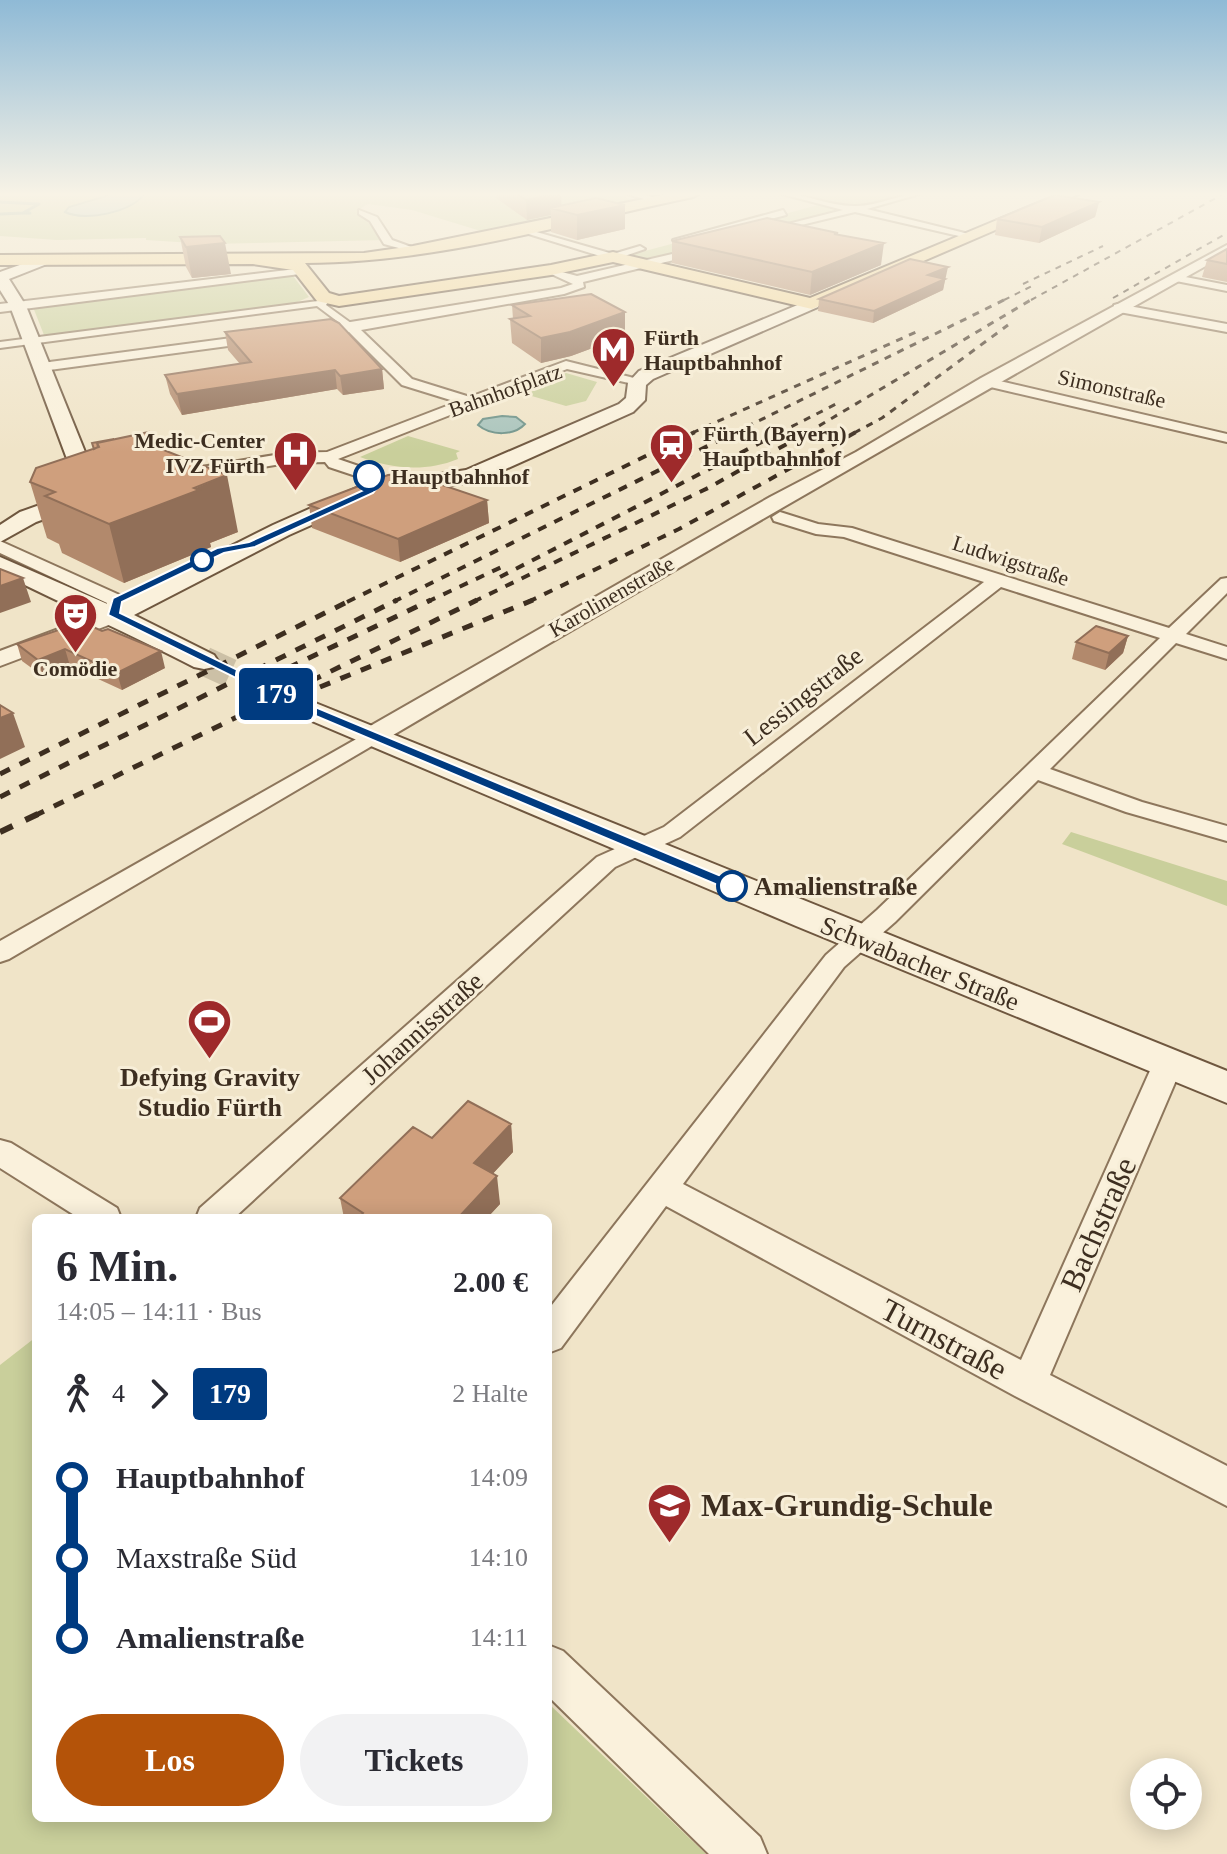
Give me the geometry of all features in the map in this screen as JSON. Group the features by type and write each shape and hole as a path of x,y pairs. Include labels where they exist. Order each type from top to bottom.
{"main road":[{"path":"0,535 28,517 101,492 42,367 18,306 2,280"},
{"path":"310,280 328,301 483,280"},
{"path":"707,280 812,304"},
{"path":"114,615 373,484 427,484 471,476 626,408 635,400 637,383 646,375 870,280"},
{"path":"0,564 92,608 114,615 204,661"},
{"name":"Schwabacher Straße","path":"303,707 1227,1088"}],"street":[{"path":"0,308 227,280"},
{"path":"42,367 352,328 574,289 580,285 576,280"},
{"name":"Karolinenstraße","path":"0,953 777,501 898,436 987,382 1172,280"},
{"path":"1183,280 1227,288"},
{"path":"0,345 328,301 407,382 471,402"},
{"path":"1118,308 1227,328"},
{"name":"Bahnhofplatz","path":"160,479 320,457 566,365 637,383"},
{"name":"Simonstraße","path":"987,382 1227,438"},
{"path":"320,457 373,484"},
{"path":"0,526 28,517"},
{"name":"Ludwigstraße","path":"780,517 816,529 846,532 1227,653"},
{"path":"0,546 117,601 114,615 5,657"},
{"name":"Lessingstraße","path":"638,847 672,832 997,581"},
{"path":"552,1332 824,975 1227,583"},
{"path":"1035,771 1134,807 1227,834"},
{"name":"Johannisstraße","path":"216,1214 606,862 638,847"},
{"name":"Bachstraße","path":"1028,1384 1168,1064"},
{"path":"0,1152 99,1214"},
{"name":"Turnstraße","path":"663,1189 1227,1487"},
{"path":"552,1670 743,1854"}],"green space":[{"path":"263,280 296,280 309,297 295,303 44,335 33,307"},
{"path":"566,373 597,382 586,401 566,406 518,392"},
{"path":"408,436 460,451 456,453 458,459 432,466 407,467 360,457"},
{"path":"1071,832 1227,881 1227,906 1062,844"},
{"path":"32,1340 32,1822 552,1822 552,1707 706,1854 0,1854 0,1365"}],"water":[{"path":"516,417 525,424 515,431 502,433 478,425 483,419"}],"building":[{"path":"863,280 944,280 874,311 819,299"},
{"path":"591,294 625,312 570,332 541,338 510,319 530,316 512,305"},
{"path":"331,319 339,323 382,369 340,376 335,370 177,394 165,375 251,362 225,332"},
{"path":"149,432 156,447 227,475 194,488 199,490 109,524 45,496 55,492 30,482 36,468 99,447 97,443"},
{"path":"407,473 487,500 398,539 309,505 388,475"},
{"path":"0,569 23,578 0,586"},
{"path":"82,622 161,651 117,673 65,649 38,660 17,644"},
{"path":"1096,626 1128,636 1109,653 1076,642"},
{"path":"0,705 13,713 0,718"},
{"path":"468,1101 511,1124 474,1163 497,1176 462,1214 362,1214 340,1198 413,1127 432,1138"}],"tunnel":[{"path":"204,661 303,707"}],"railway":[{"path":"1023,284 1032,280"},
{"path":"1031,300 1068,280"},
{"path":"1113,298 1145,280"},
{"path":"1008,298 1036,284"},
{"path":"734,433 1008,298"},
{"path":"1004,300 1008,298"},
{"path":"807,433 1034,298"},
{"path":"854,433 882,418 1008,325"},
{"path":"692,433 916,332"},
{"path":"779,433 838,403"},
{"path":"347,602 697,431"},
{"path":"393,602 738,431"},
{"path":"500,577 783,431"},
{"path":"473,602 708,488 810,431"},
{"path":"528,602 679,529 858,431"},
{"path":"427,602 508,564"},
{"path":"0,774 351,600"},
{"path":"0,797 397,600"},
{"path":"288,668 431,600"},
{"path":"34,816 477,600"},
{"path":"320,687 533,600"},
{"path":"0,832 38,814"}],"bus line":[{"name":"179","path":"369,476 376,477 376,484 369,491 252,545 221,551 117,601 114,615 303,707 732,886"}],"place":[{"name":"Fürth Hauptbahnhof","path":"613,389"},
{"name":"Hauptbahnhof","path":"369,476"},
{"name":"Fürth (Bayern) Hauptbahnhof","path":"672,485"},
{"name":"Medic-Center IVZ Fürth","path":"296,492"},
{"name":"Comödie","path":"75,654"},
{"name":"Amalienstraße","path":"732,886"},
{"name":"Defying Gravity Studio Fürth","path":"210,1061"},
{"name":"Max-Grundig-Schule","path":"670,1544"}]}
